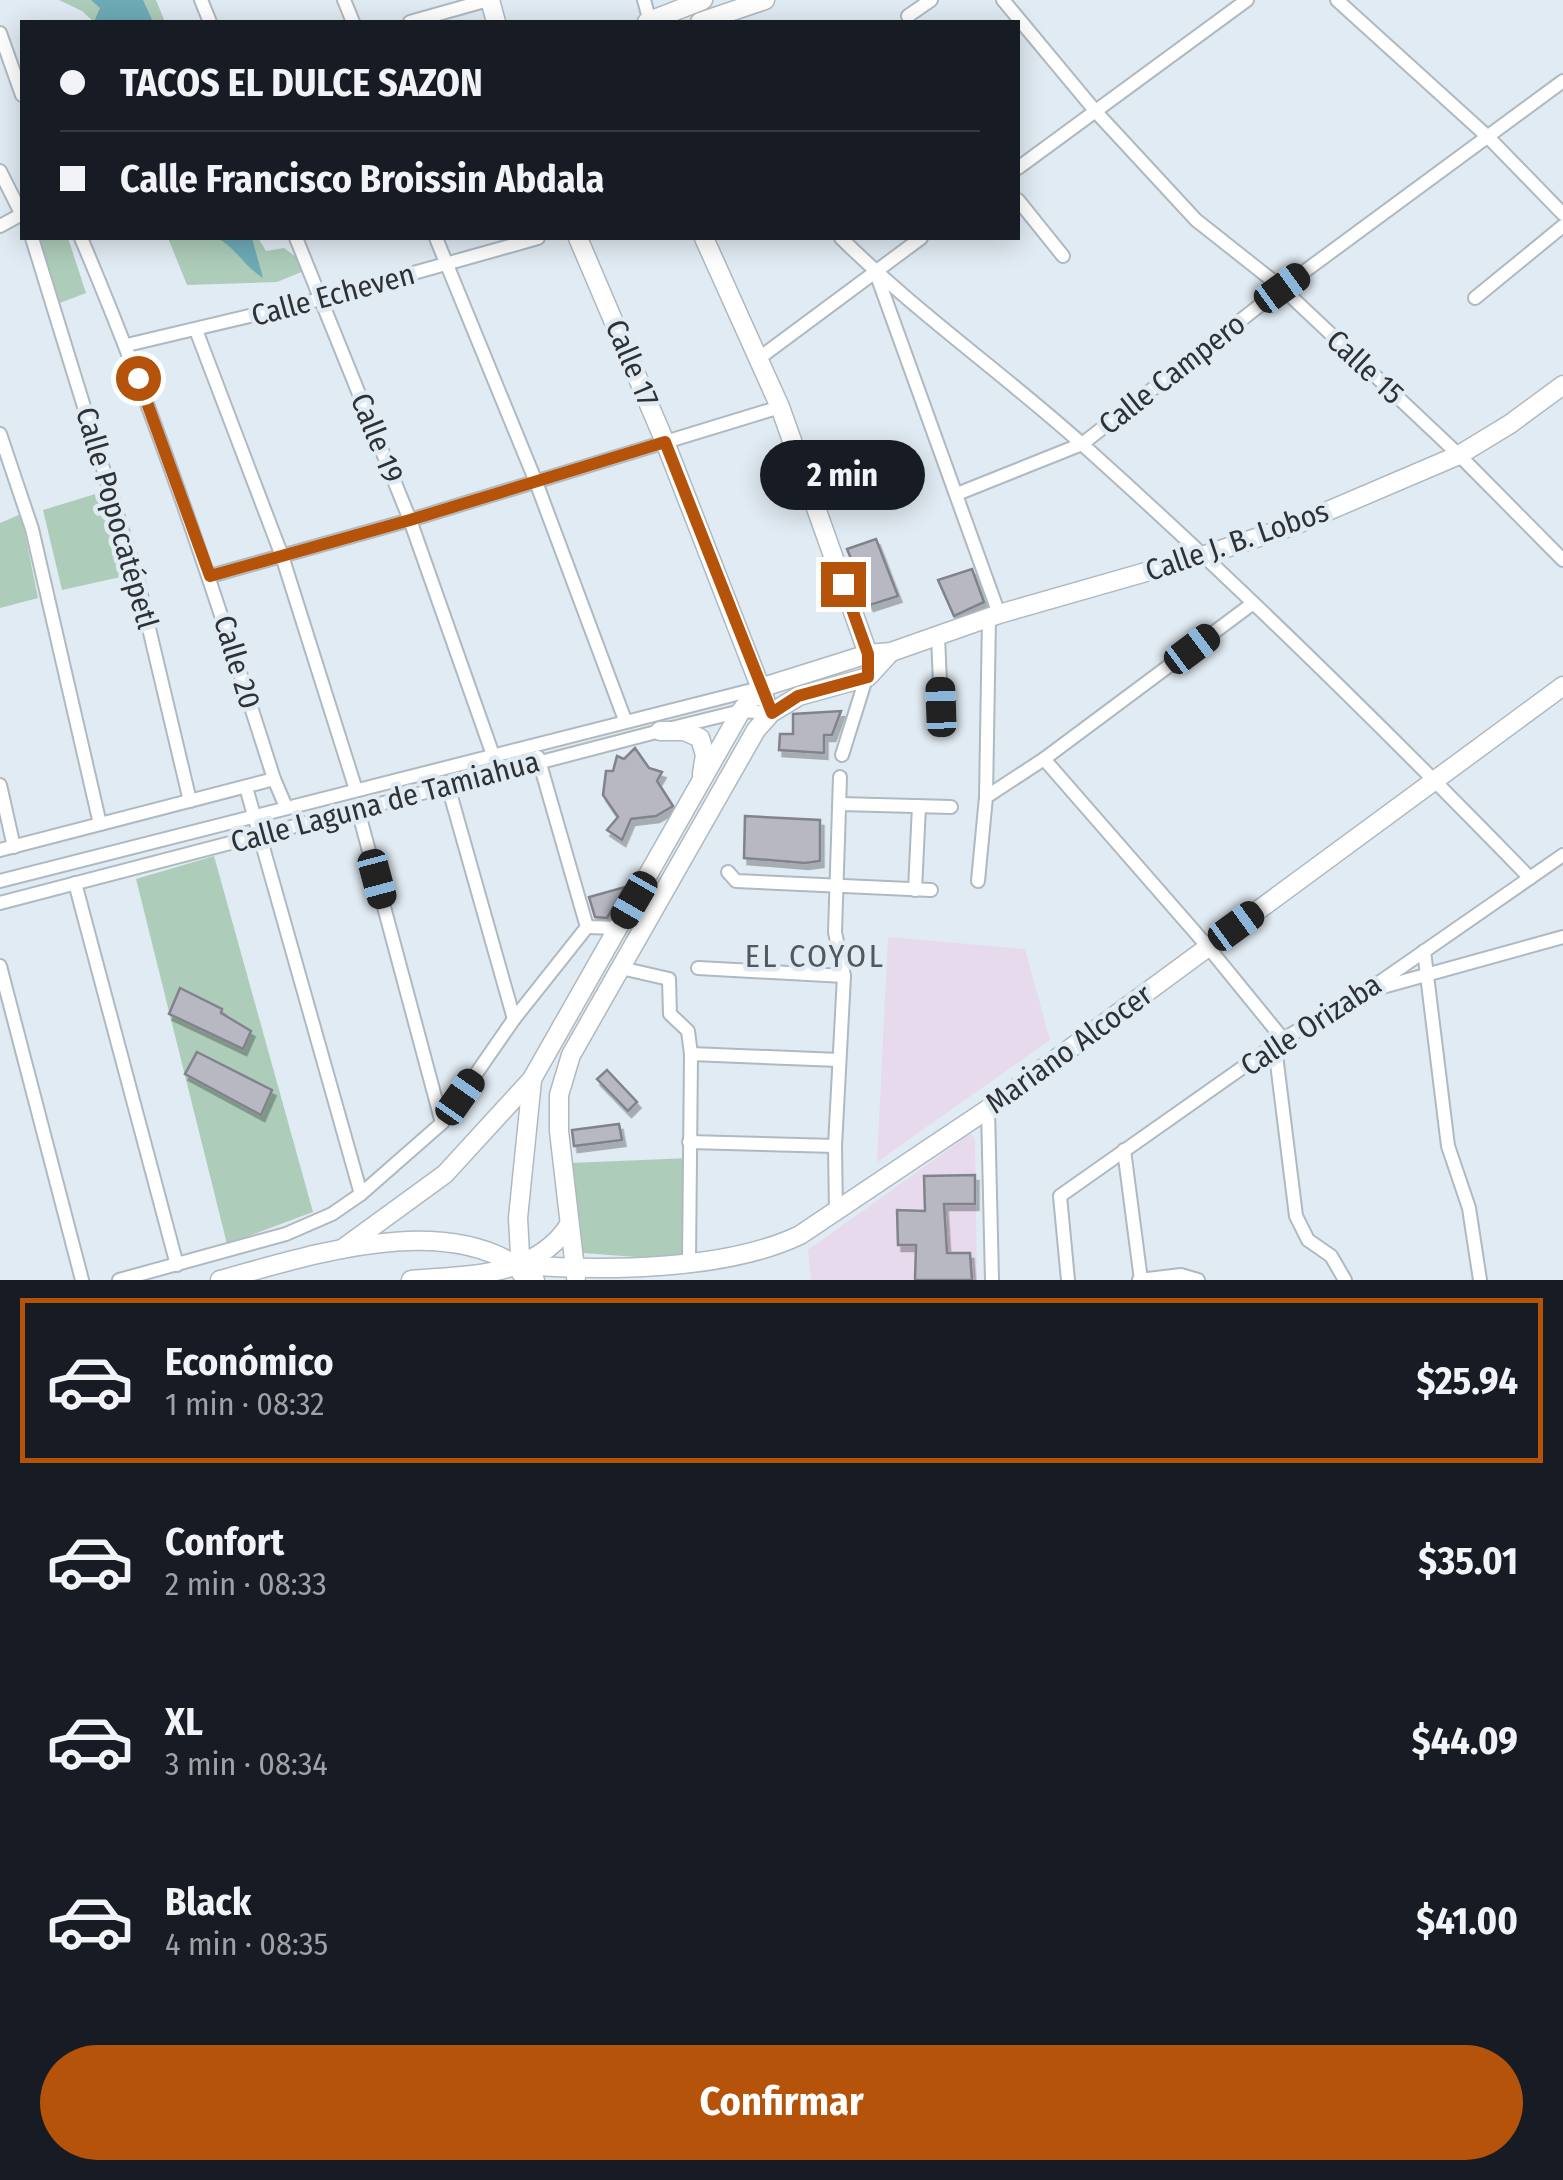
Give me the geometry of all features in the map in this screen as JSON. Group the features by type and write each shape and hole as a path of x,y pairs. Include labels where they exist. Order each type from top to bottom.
{"main road":[{"path":"654,20 703,0"},
{"path":"706,20 765,0"},
{"name":"Calle 17","path":"579,240 665,442 772,713"},
{"path":"705,240 780,407 868,654"},
{"name":"Calle J. B. Lobos","path":"760,688 868,654 891,652 994,616 1295,525 1459,455 1563,385"},
{"name":"Calle J. B. Lobos","path":"868,677 891,652"},
{"path":"576,1274 559,1131 559,1095 571,1055 756,730 772,713 798,696 868,677"},
{"name":"Mariano Alcocer","path":"521,1273 616,1274 773,1248 836,1213 988,1109 1563,686"},
{"path":"342,1249 445,1174 532,1079 741,711 760,688"},
{"path":"660,730 684,730 700,738 705,755 698,789"},
{"path":"521,1273 518,1218 532,1079"},
{"path":"411,1280 521,1273 569,1224"},
{"path":"220,1280 342,1249 445,1242 470,1244 535,1280"}],"street":[{"path":"417,20 489,0"},
{"path":"908,16 930,0"},
{"name":"Calle 15","path":"1003,0 1020,20"},
{"path":"1020,167 1247,0"},
{"path":"1337,0 1488,137 1563,214"},
{"name":"Calle 15","path":"1020,20 1097,113 1196,220 1282,288 1459,455 1563,560"},
{"path":"0,34 20,89"},
{"name":"Calle Campero","path":"956,494 1082,444 1282,288 1563,81"},
{"path":"0,171 20,210"},
{"path":"1020,202 1063,256"},
{"path":"1475,298 1563,226"},
{"name":"Calle Popocatépetl","path":"33,240 138,582 190,801"},
{"name":"Calle 20","path":"82,240 127,344 210,576 286,807"},
{"name":"Calle 19","path":"297,240 410,520 492,755"},
{"path":"437,240 536,482 625,720"},
{"name":"Calle Echeven","path":"127,344 321,300 531,240"},
{"path":"844,240 875,271 1082,444 1435,780 1530,878"},
{"path":"758,359 918,240"},
{"path":"875,271 956,494 994,616 978,882"},
{"path":"196,330 282,556 356,790"},
{"path":"210,576 410,520 780,407"},
{"path":"0,434 37,547 100,824"},
{"path":"986,797 1044,760 1252,604"},
{"path":"938,636 941,707"},
{"path":"842,755 868,677 868,654"},
{"name":"Calle Laguna de Tamiahua","path":"0,881 760,688"},
{"name":"Calle Laguna de Tamiahua","path":"0,902 660,730 741,711 772,713"},
{"path":"535,746 586,928"},
{"path":"1044,760 1208,947 1279,1043 1296,1216 1308,1240 1330,1256 1345,1280"},
{"path":"836,1213 835,1146 844,976 834,932 840,777"},
{"path":"0,785 7,848 274,780"},
{"path":"448,786 514,1020"},
{"path":"246,787 361,1194"},
{"path":"840,804 950,806"},
{"path":"915,890 920,806"},
{"path":"358,810 442,1123"},
{"name":"Calle Orizaba","path":"1068,1280 1060,1196 1279,1043 1367,991 1563,858"},
{"path":"728,872 736,881 930,890"},
{"path":"75,883 178,1265"},
{"path":"586,928 618,928"},
{"path":"119,1280 286,1234 332,1214 361,1194 442,1123 514,1020 586,928"},
{"path":"1367,991 1563,937"},
{"path":"1424,951 1448,1146 1469,1208 1480,1280"},
{"path":"0,966 82,1280"},
{"path":"621,968 669,979 670,1014 688,1031 691,1261 696,1280"},
{"path":"698,968 844,976"},
{"path":"691,1054 839,1060"},
{"path":"988,1109 992,1280"},
{"path":"689,1142 835,1146"},
{"path":"1124,1150 1140,1280 1181,1275 1198,1279"}],"shaded area":[{"path":"888,937 1025,949 1050,1040 877,1162"},
{"path":"970,1134 975,1138 977,1280 811,1280 808,1250"}],"green space":[{"path":"59,0 156,0 164,20 92,20"},
{"path":"34,240 69,240 86,293 57,304"},
{"path":"169,240 259,240 266,251 284,248 300,260 304,271 277,282 187,285"},
{"path":"102,492 125,576 62,590 43,510"},
{"path":"21,514 38,598 0,608 0,523"},
{"path":"214,856 313,1212 227,1244 136,879"},
{"path":"690,1158 689,1261 583,1253 571,1163"}],"water":[{"path":"91,0 143,0 152,20 95,20 100,8"},
{"path":"220,240 253,240 263,278 250,268"}],"building":[{"path":"876,539 898,596 870,605 847,549"},
{"path":"972,569 984,602 954,616 938,580"},
{"path":"841,711 832,735 824,735 824,753 779,750 780,734 793,734 793,714"},
{"path":"635,748 649,768 662,772 657,781 673,806 656,816 631,819 622,840 607,830 618,817 603,795 606,771 613,771 617,756 624,759"},
{"path":"745,816 820,820 820,861 744,858"},
{"path":"625,887 607,918 595,917 589,897"},
{"path":"180,988 222,1009 221,1013 251,1031 243,1049 169,1014"},
{"path":"197,1052 272,1090 261,1115 185,1074"},
{"path":"607,1070 637,1102 628,1111 597,1079"},
{"path":"619,1124 622,1140 574,1146 572,1130"},
{"path":"975,1175 975,1204 944,1204 947,1253 970,1253 972,1280 915,1280 916,1245 898,1245 897,1210 925,1211 924,1176"}],"district":[{"name":"EL COYOL","path":"815,956"}],"route":[{"path":"138,378 210,576 665,442 772,713 798,696 868,677 868,654 843,584"}]}
